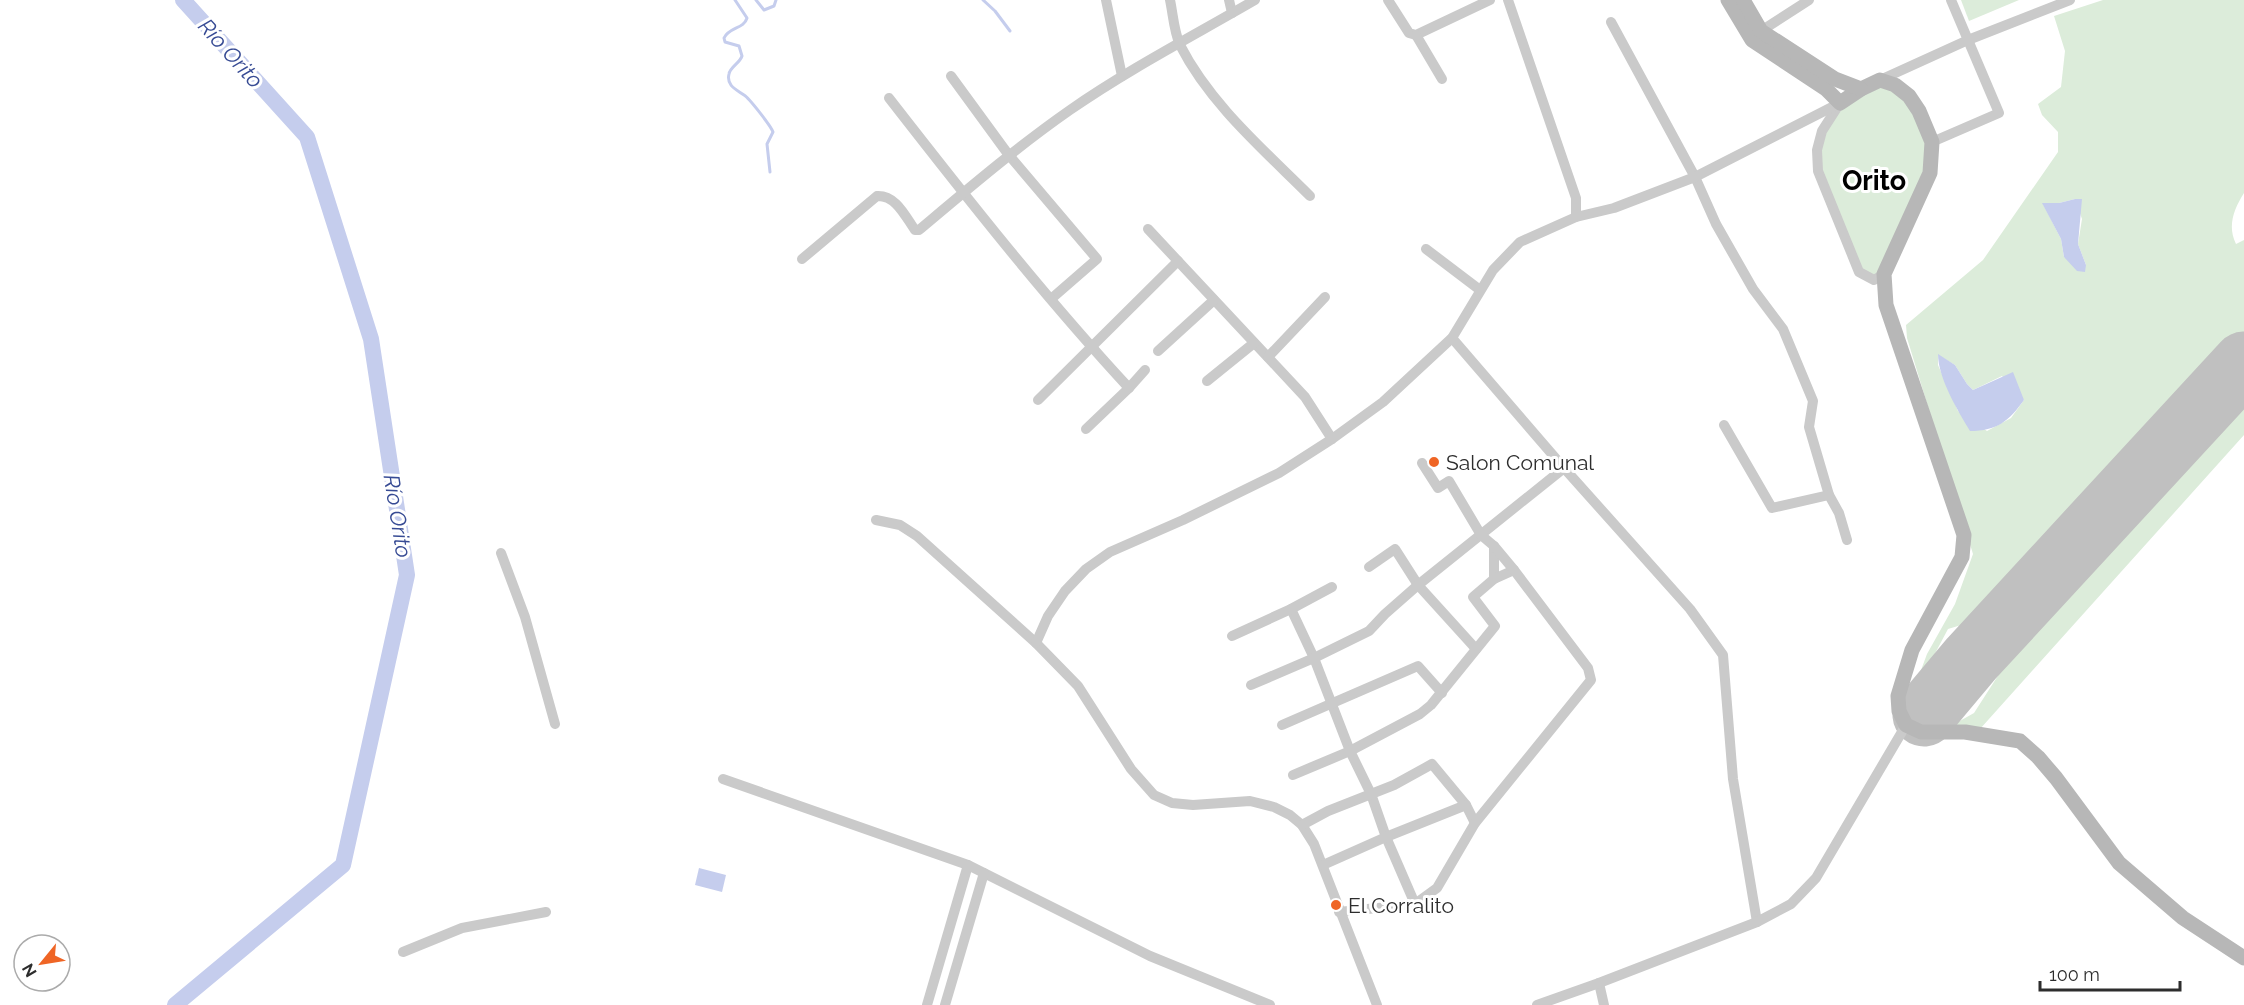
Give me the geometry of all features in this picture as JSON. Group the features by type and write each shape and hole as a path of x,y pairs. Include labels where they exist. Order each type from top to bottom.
{"main road":[{"path":"1728,0 1752,40 1826,89 1840,103 1880,80 1895,85 1909,96 1919,111 1932,142 1929,173 1884,274 1886,305 1964,535 1962,557 1912,650 1898,696 1899,711 1905,725 1921,732 1965,732 2020,741 2056,778 2119,863 2183,918 2244,958"},
{"path":"1743,0 1761,31 1835,79 1861,89"}],"street":[{"path":"1106,0 1122,76"},
{"path":"1170,0 1179,43 1196,72 1228,114 1310,196"},
{"path":"1229,0 1232,14"},
{"path":"802,259 877,196 885,196 895,202 915,230 919,230 1008,154 1122,76 1255,0"},
{"path":"1388,0 1409,33 1416,34 1490,0"},
{"path":"1508,0 1576,198 1576,217"},
{"path":"1761,31 1809,0"},
{"path":"1932,142 1999,112 1951,0"},
{"path":"1880,80 1968,40 2070,0"},
{"path":"1611,22 1695,177 1716,224 1753,289 1783,329 1813,401 1809,427 1847,540"},
{"path":"1416,34 1442,79"},
{"path":"951,76 1008,154 1097,260 1051,299"},
{"path":"889,98 963,193 1092,348 1129,388"},
{"path":"1036,643 1048,616 1065,591 1086,569 1110,552 1183,520 1279,473 1332,439 1383,402 1452,338 1493,270 1520,242 1576,217 1614,208 1695,177 1840,103"},
{"path":"1840,103 1822,131 1817,150 1818,171 1859,272 1874,280 1884,274"},
{"path":"1148,230 1305,397 1332,439"},
{"path":"1426,249 1480,290"},
{"path":"1038,399 1178,261"},
{"path":"1268,357 1325,297"},
{"path":"1158,351 1214,300"},
{"path":"1452,338 1690,609 1724,655 1733,779 1757,922"},
{"path":"1207,381 1254,342"},
{"path":"1086,429 1145,370"},
{"path":"1724,425 1772,508 1830,495"},
{"path":"1339,912 1415,904 1437,888 1475,823 1591,680 1588,668 1514,570 1494,546 1481,535 1449,481 1438,488 1422,463"},
{"path":"1251,685 1369,631 1418,585 1564,468"},
{"path":"876,520 900,525 917,536 1036,643 1078,686 1131,769 1154,795 1172,803 1182,804 1250,801 1274,807 1290,815 1302,825 1314,844 1377,1005"},
{"path":"1494,546 1494,579"},
{"path":"1369,567 1395,549 1418,585 1476,649"},
{"path":"501,553 525,617 555,724"},
{"path":"1293,775 1350,751 1420,714 1442,693 1495,626 1473,597 1494,579 1514,570"},
{"path":"1232,636 1292,609 1332,586"},
{"path":"1292,609 1415,904"},
{"path":"1282,724 1418,666 1442,693"},
{"path":"1537,1005 1757,922 1791,904 1816,878 1905,725"},
{"path":"1302,825 1328,811 1394,785 1432,764 1466,805 1475,823"},
{"path":"723,779 968,865 1150,956 1270,1005"},
{"path":"1323,866 1386,837 1466,805"},
{"path":"927,1005 968,865"},
{"path":"945,1005 984,873"},
{"path":"403,952 462,928 546,912"},
{"path":"1599,983 1605,1005"}],"green space":[{"path":"1961,0 2019,0 1969,21"},
{"path":"2103,0 2244,0 2244,193 2235,211 2232,231 2236,244 2244,240 2244,336 1991,616 1948,629 1922,678 1917,709 1925,723 1958,722 1974,713 2019,643 2021,636 2244,388 2244,435 1980,729 1927,728 1918,718 1914,700 1917,681 1927,654 1955,604 1973,554 1907,338 1906,325 1983,260 2058,152 2058,132 2042,115 2038,104 2061,87 2065,51 2054,16","holes":["2075,199 2082,219 2078,244 2086,265 2064,257 2061,239 2043,204","1938,355 1955,365 1973,390 2002,376 2024,400 2011,418 1987,431 1958,411 1938,365"]},
{"path":"1895,85 1932,142 1930,173 1874,280 1859,272 1818,171 1822,131 1861,89"}],"water":[{"path":"2082,199 2078,244 2086,265 2085,272 2077,271 2064,257 2061,239 2042,203 2059,203"},
{"path":"1938,354 1955,365 1973,390 2013,372 2024,400 2002,423 1988,429 1970,431 1945,384"},
{"path":"699,868 726,875 722,892 695,885"}],"waterway":[{"name":"Río Orito","path":"175,1005 343,865 407,575 371,339 307,137 183,0"},
{"path":"735,0 747,18 743,24 726,34 724,38 725,42 739,46 742,56 728,78 733,87 750,101 773,132 767,144 770,172"},
{"path":"756,0 764,10 774,6 776,0"},
{"path":"983,0 995,11 1010,31"}],"runway":[{"path":"1924,715 1971,659 2244,363"}],"place":[{"name":"Salon Comunal","path":"1434,462"},
{"name":"El Corralito","path":"1336,905"}],"district":[{"name":"Orito","path":"1874,180"}]}
